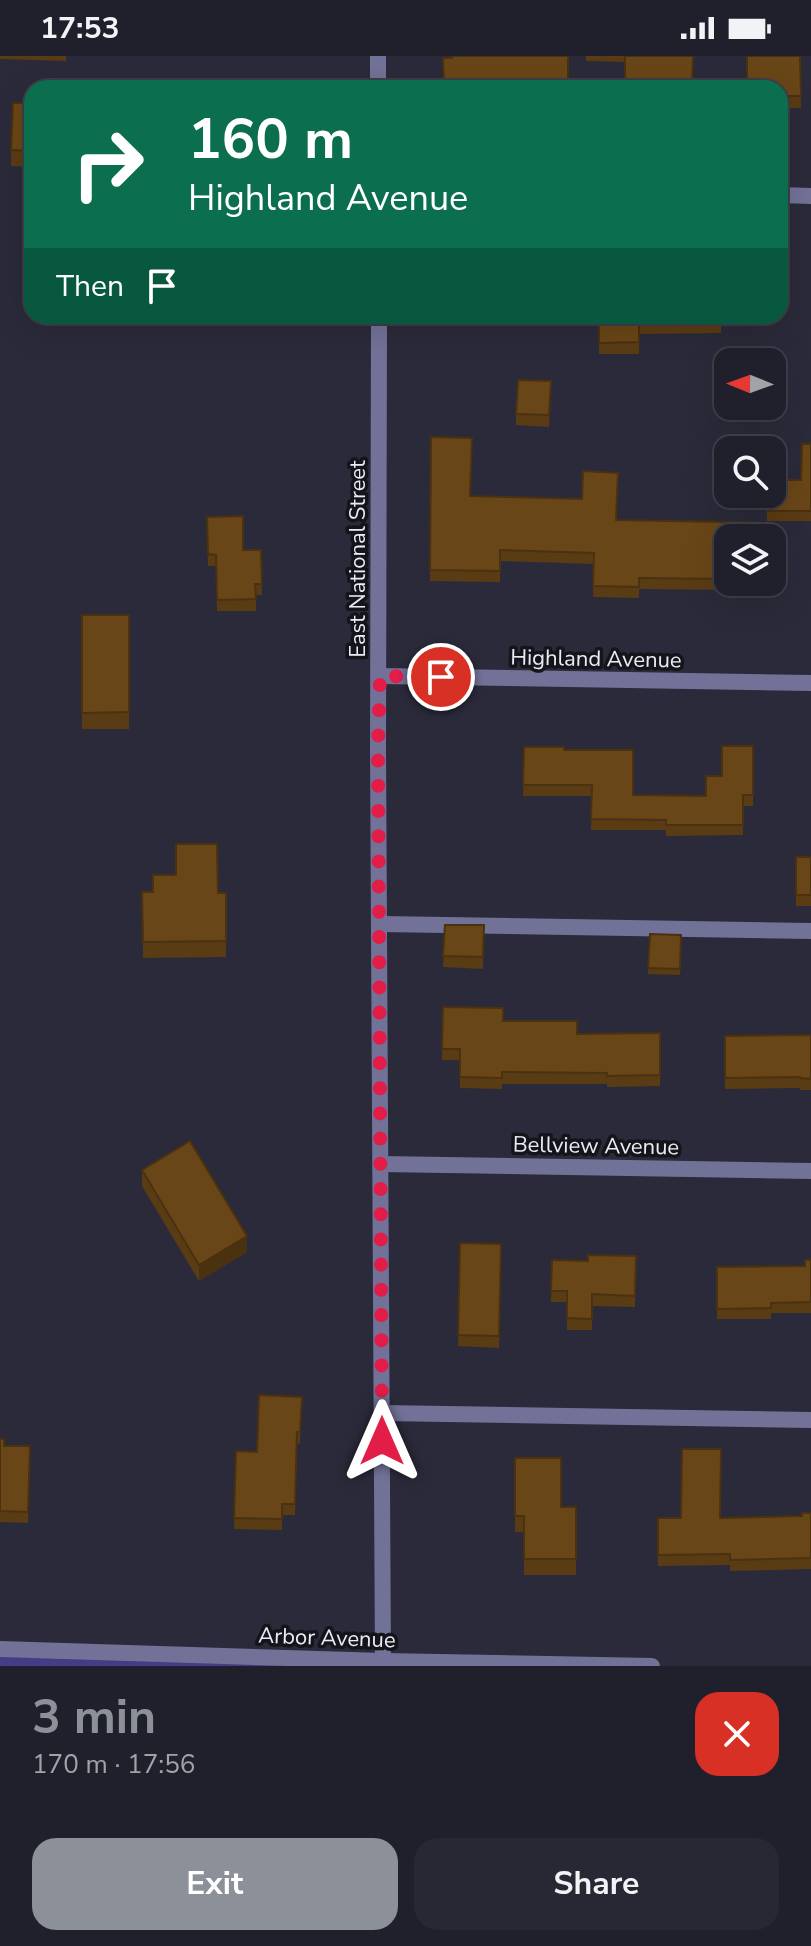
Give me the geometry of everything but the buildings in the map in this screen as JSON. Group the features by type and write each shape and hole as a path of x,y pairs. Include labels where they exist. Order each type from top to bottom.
{"street":[{"path":"378,56 378,80"},
{"path":"788,195 811,196"},
{"name":"East National Street","path":"379,324 383,1664"},
{"name":"Highland Avenue","path":"380,676 811,683"},
{"path":"381,924 811,931"},
{"name":"Bellview Avenue","path":"381,1164 811,1171"},
{"path":"382,1413 811,1420"},
{"name":"Arbor Avenue","path":"0,1649 383,1664 652,1666"}],"shaded area":[{"path":"0,1654 383,1666 0,1666"}],"route":[{"path":"382,1441 380,676 441,677"}]}
